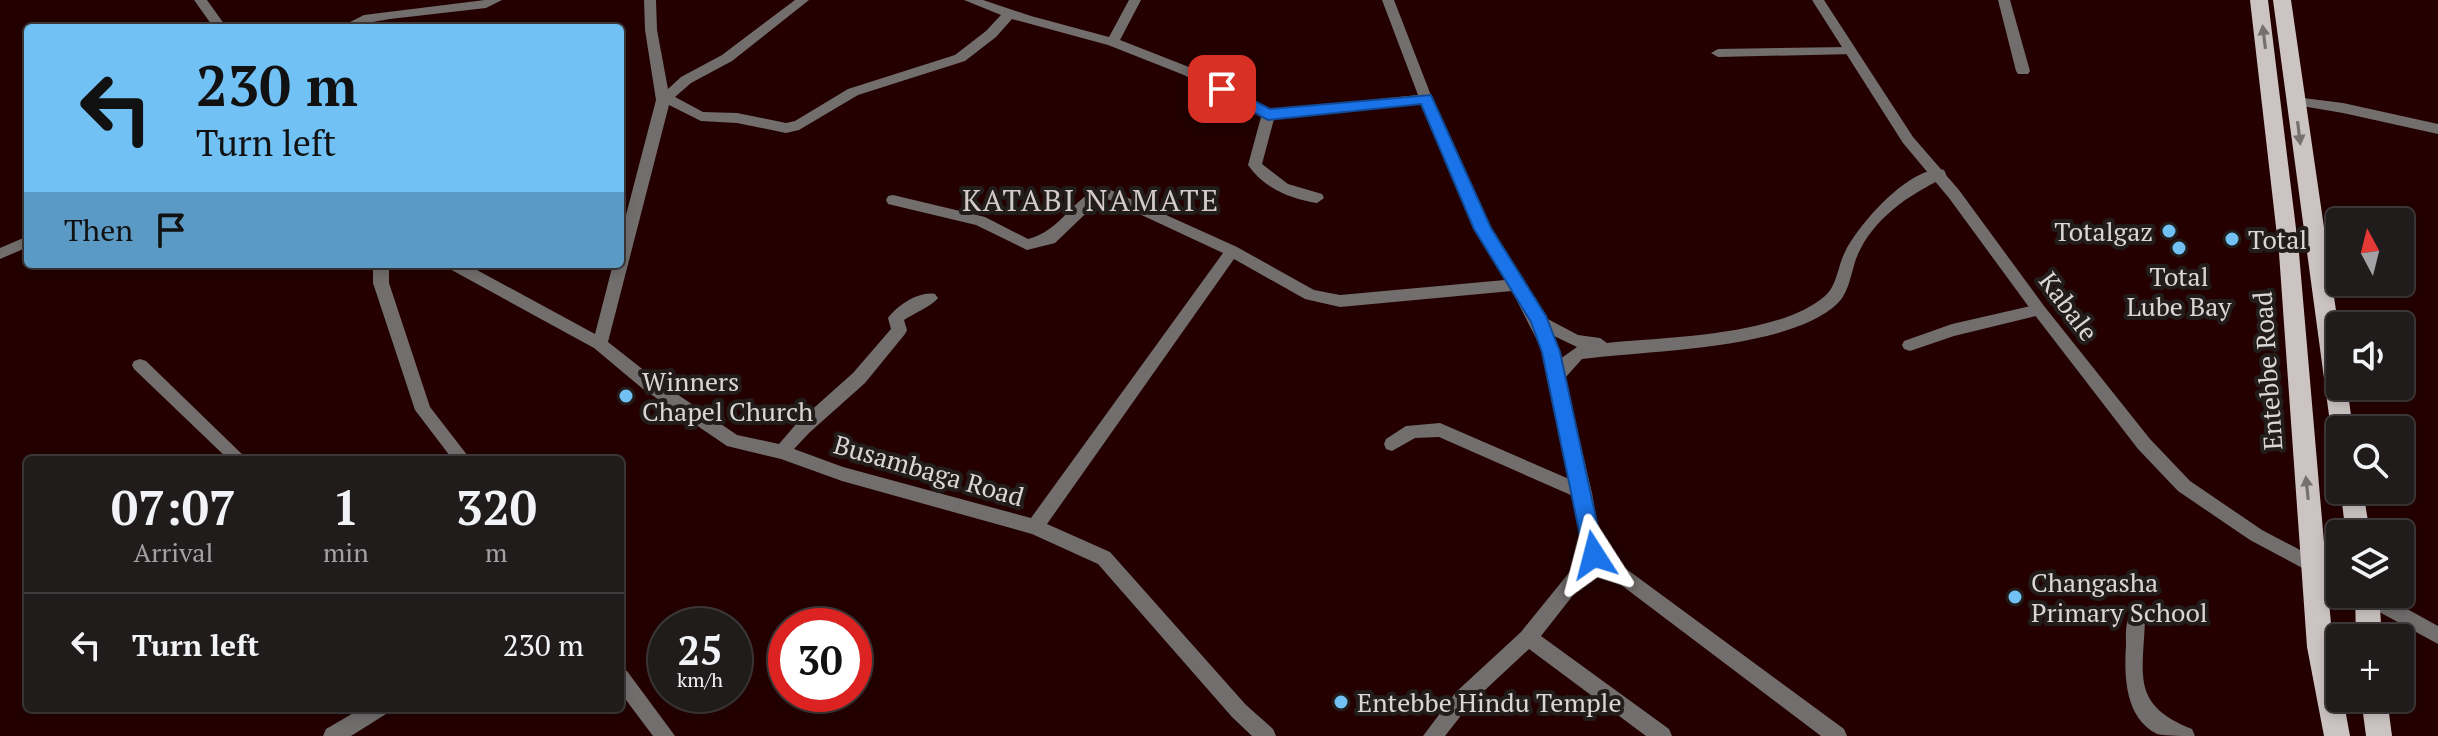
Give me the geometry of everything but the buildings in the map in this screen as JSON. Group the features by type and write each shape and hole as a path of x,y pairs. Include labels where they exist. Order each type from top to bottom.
{"highway":[{"name":"Entebbe Road","path":"2259,0 2289,253 2320,647 2337,736"},
{"path":"2282,0 2340,416"},
{"path":"2376,712 2379,736"}],"street":[{"path":"200,0 218,24"},
{"path":"353,24 364,19 474,6 496,0"},
{"path":"624,254 665,99 651,30 650,0"},
{"path":"665,99 686,80 727,58 803,0"},
{"path":"970,0 1009,14 1113,42 1189,72 1268,115 1426,99"},
{"path":"1113,42 1135,0"},
{"path":"1388,0 1426,99 1483,229 1539,321 1558,375 1594,555 1837,736"},
{"name":"Kabale","path":"1818,0 1908,140 1939,174 2039,310 2144,444 2184,486 2256,535 2326,572"},
{"path":"2004,0 2023,71"},
{"path":"665,99 701,116 737,118 786,128 799,125 853,92 960,58 991,34 1009,14"},
{"path":"1718,53 1848,51"},
{"path":"2295,101 2438,129"},
{"path":"1268,115 1255,165 1268,181 1303,196 1317,198"},
{"path":"1558,375 1578,353 1620,345 1693,340 1770,327 1806,315 1833,298 1852,253 1892,199 1939,174"},
{"path":"893,200 980,221 1027,245 1050,239 1094,195 1104,192 1232,251 1310,295 1340,301 1515,285"},
{"path":"0,254 24,243"},
{"path":"1035,527 1232,251"},
{"path":"381,268 381,283 423,410 460,456"},
{"name":"Busambaga Road","path":"460,268 600,344 649,384 733,441 782,452 842,474 1035,527 1104,558 1239,711 1266,736"},
{"path":"600,344 620,268"},
{"path":"782,452 869,366 899,330 896,318 930,298"},
{"path":"1910,345 1952,330 2039,310"},
{"path":"1539,321 1575,341 1620,345"},
{"path":"140,365 236,456"},
{"path":"1392,444 1412,431 1440,430 1583,493"},
{"path":"1433,736 1463,698 1528,638 1594,555"},
{"path":"2389,608 2438,636"},
{"path":"2136,620 2136,696 2143,711 2157,723 2185,736"},
{"path":"1528,638 1662,736"},
{"path":"624,682 665,736"},
{"path":"333,736 372,712"}],"shaded area":[{"path":"0,0 2438,0 2438,736 0,736"}],"place":[{"name":"Totalgaz","path":"2169,231"},
{"name":"Total","path":"2232,239"},
{"name":"Total Lube Bay","path":"2179,248"},
{"name":"Winners Chapel Church","path":"626,396"},
{"name":"Changasha Primary School","path":"2015,597"},
{"name":"Entebbe Hindu Temple","path":"1341,702"}],"district":[{"name":"KATABI NAMATE","path":"1091,200"}],"route":[{"path":"1222,89 1268,115 1426,99 1483,229 1539,321 1551,352 1564,399 1594,555"}]}
